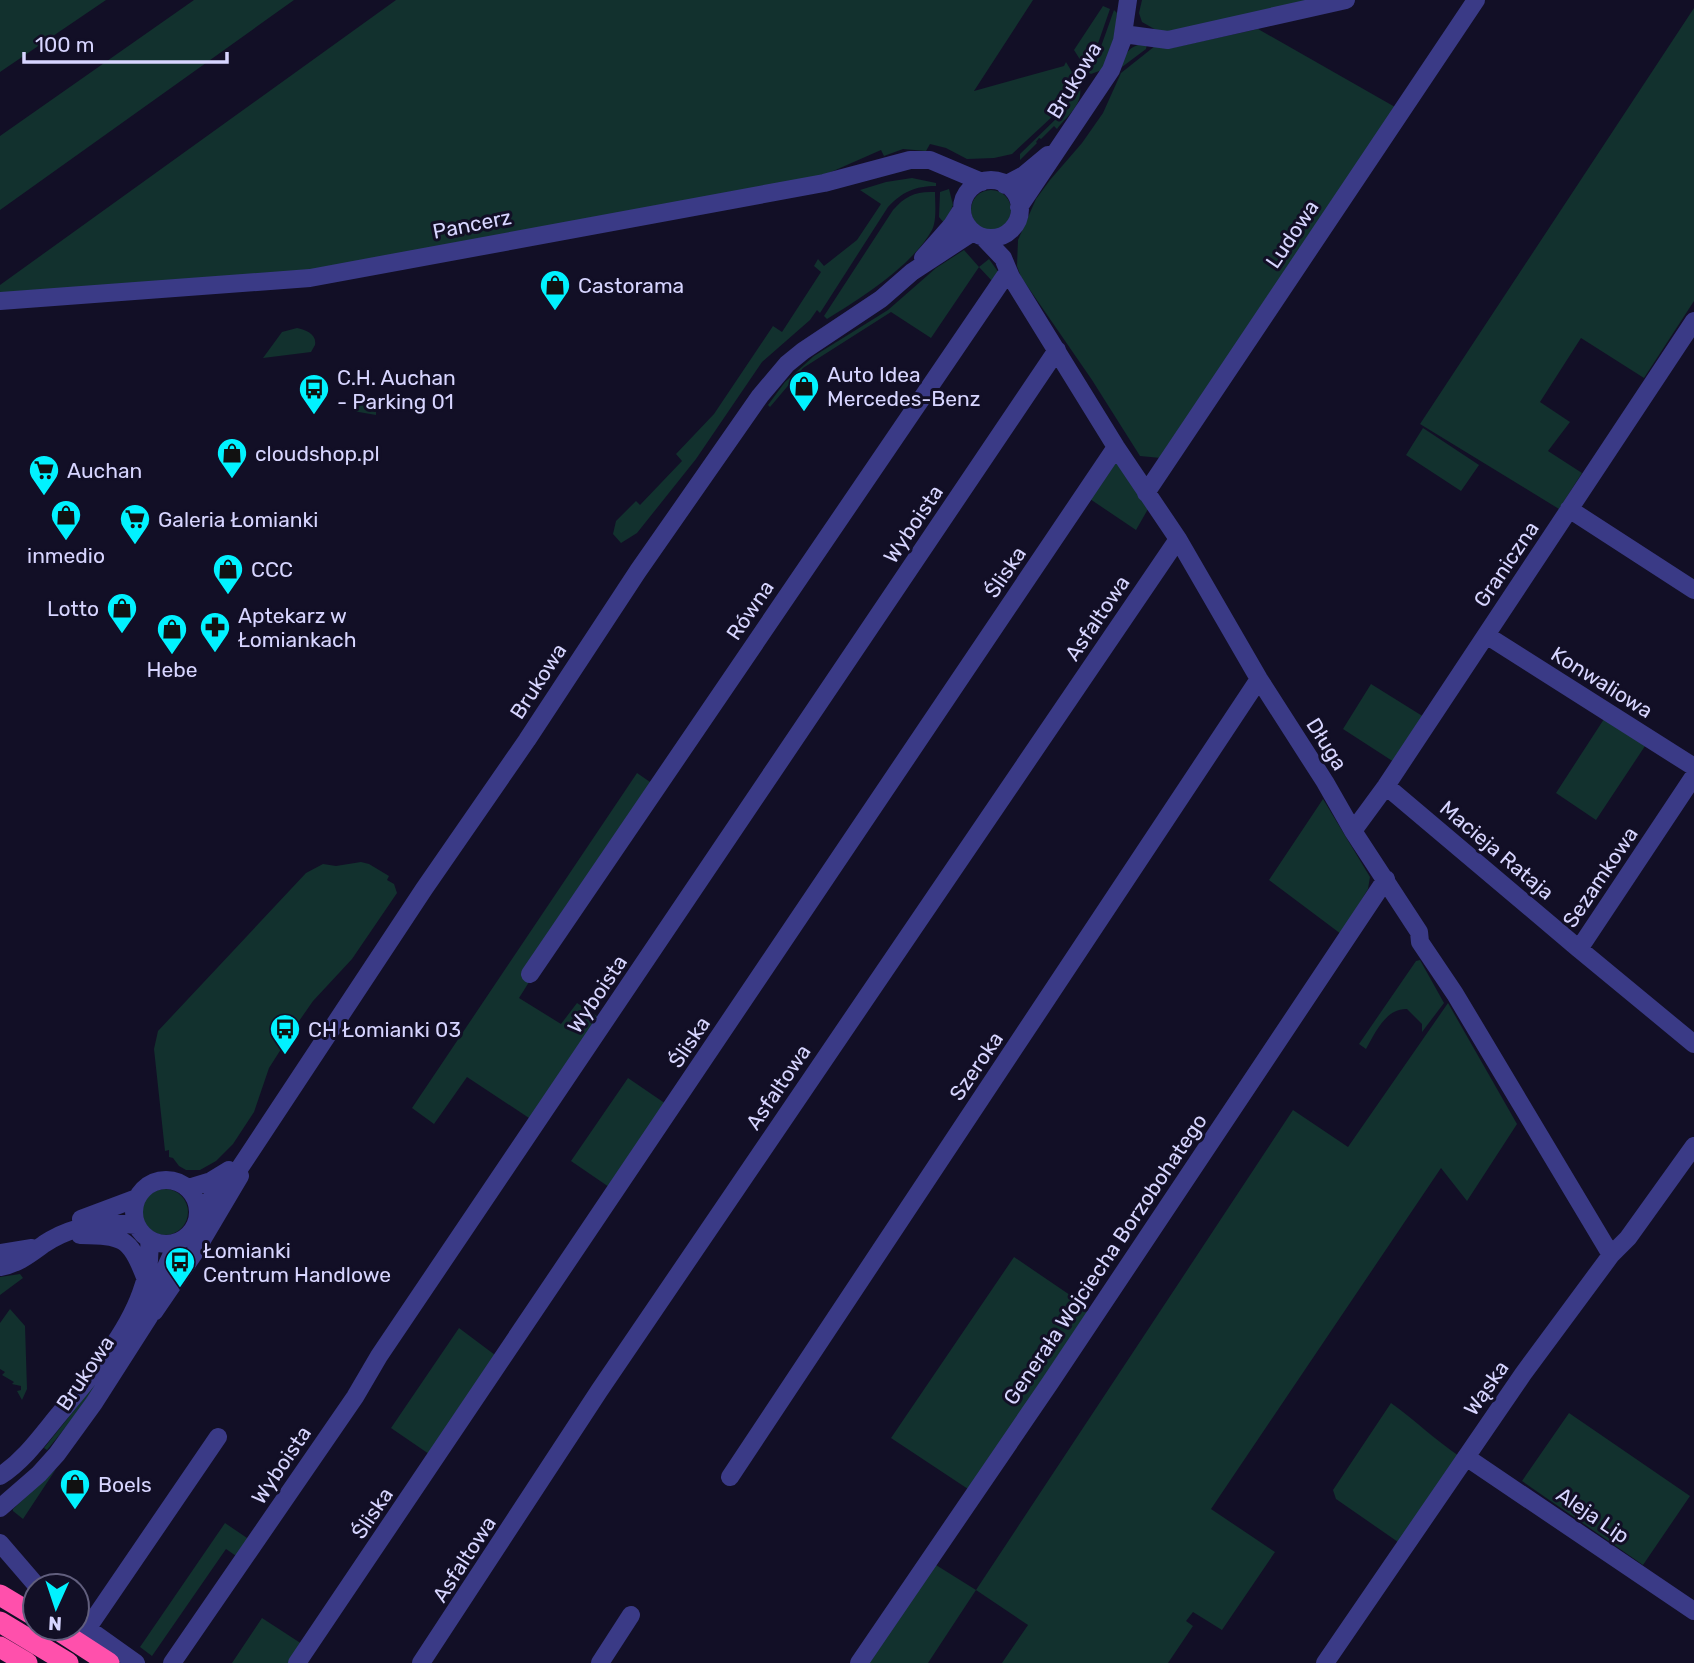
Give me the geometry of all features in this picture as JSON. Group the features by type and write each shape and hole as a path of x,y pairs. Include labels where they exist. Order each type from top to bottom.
{"highway":[{"path":"0,1595 21,1608"},
{"path":"4,1637 27,1663"},
{"path":"4,1637 68,1663"},
{"path":"77,1642 109,1663"}],"street":[{"name":"Brukowa","path":"1019,207 1111,70 1123,34 1128,0"},
{"name":"Brukowa","path":"1123,34 1168,40 1346,0"},
{"name":"Ludowa","path":"1146,493 1476,0"},
{"name":"Brukowa","path":"1005,185 1028,172 1059,146"},
{"name":"Pancerz","path":"0,301 310,278 824,183 918,159 930,160 982,182"},
{"path":"945,167 958,183 965,222 978,234 996,237 1008,233"},
{"path":"963,204 971,188 982,182 991,181 1005,185 1014,192 1019,207 1018,219 1008,233 1006,266"},
{"name":"Brukowa","path":"912,272 963,204"},
{"name":"Brukowa","path":"198,1211 233,1178 638,571 760,396 787,364 880,299 912,272 978,234"},
{"name":"Długa","path":"978,234 1006,266 1116,447 1178,539 1259,679 1419,932 1420,942 1455,994 1611,1255"},
{"name":"Równa","path":"530,974 1005,276 1006,266"},
{"name":"Graniczna","path":"1353,831 1386,786 1692,329"},
{"name":"Wyboista","path":"172,1663 355,1397 379,1356 1058,350"},
{"name":"Śliska","path":"298,1663 1116,447"},
{"path":"1569,509 1694,590"},
{"name":"Asfaltowa","path":"421,1663 599,1391 1178,539"},
{"name":"Konwaliowa","path":"1486,635 1694,767"},
{"name":"Szeroka","path":"730,1477 1259,679"},
{"name":"Sezamkowa","path":"1694,776 1579,949 1694,1044"},
{"name":"Macieja Rataja","path":"1386,786 1579,949"},
{"name":"Generała Wojciecha Borzobohatego","path":"859,1663 1386,879"},
{"name":"Wąska","path":"1325,1663 1523,1374 1611,1255 1628,1238 1694,1146"},
{"name":"Brukowa","path":"188,1188 211,1181 247,1157"},
{"path":"149,1317 169,1292 227,1202 238,1184 247,1157"},
{"path":"170,1180 188,1188 196,1201 198,1211 197,1222 191,1233 166,1245 149,1240 136,1225 134,1209 137,1198 146,1187 158,1181 170,1180"},
{"path":"0,1267 14,1264 82,1219 137,1198"},
{"path":"62,1234 108,1223 136,1225"},
{"path":"62,1234 110,1237 127,1243 135,1251 145,1277"},
{"name":"Brukowa","path":"0,1476 23,1459 89,1378 128,1321 141,1294 149,1262 149,1240"},
{"name":"Brukowa","path":"0,1508 39,1474 57,1454 94,1403 149,1317 160,1280 177,1242"},
{"path":"0,1254 43,1246"},
{"path":"91,1613 218,1437"},
{"name":"Aleja Lip","path":"1466,1457 1694,1611"},
{"path":"0,1543 25,1572"},
{"path":"600,1663 631,1615"},
{"path":"91,1631 136,1663"}],"green space":[{"path":"0,0 106,0 0,72"},
{"path":"194,0 294,0 0,210 0,136"},
{"path":"396,0 1033,0 974,91 1064,66 1066,62 1078,82 1054,115 1012,154 994,158 967,159 946,148 930,144 926,151 903,149 884,156 881,150 806,183 323,272 0,296 0,285"},
{"path":"1142,0 1318,0 1165,35 1142,22 1139,13"},
{"path":"1103,6 1110,9 1094,55 1086,69 1074,50"},
{"path":"1694,8 1694,301 1644,378 1581,338 1540,402 1570,422 1548,451 1582,473 1559,509 1420,424"},
{"path":"1114,10 1117,13 1115,36 1102,70 1091,74 1089,73"},
{"path":"1258,29 1395,107 1161,458 1140,456 1092,380 1021,277 1017,266 1018,240 1036,199 1103,113 1121,73 1155,46 1171,48"},
{"path":"1147,44 1146,49 1118,70 1131,48"},
{"path":"1080,86 1079,99 1070,114 1057,129 1054,126 1039,138 1020,160 1020,154 1059,116"},
{"path":"912,178 936,183 936,186 909,191 888,207 820,313 817,310 810,320 762,362 696,459 637,533 621,543 613,534 616,521 636,501 640,505 682,461 676,454 714,414 773,326 782,332 821,272 814,266 818,259 824,266 857,240 881,204 860,190"},
{"path":"949,189 953,205 945,224 939,217 940,192"},
{"path":"991,190 999,191 1005,196 1010,202 1010,218 1005,224 999,229 991,230 983,229 977,224 972,218 971,210 972,202 977,196 983,191"},
{"path":"935,192 934,226 912,256 885,280 827,319 824,316 893,210 911,195"},
{"path":"964,250 979,267 931,338 891,312 803,368 770,407 768,405 785,382 814,356 888,310 936,268"},
{"path":"989,259 999,273 993,282 979,267"},
{"path":"297,328 313,335 315,345 311,352 263,358 282,332"},
{"path":"364,396 376,409 376,415 353,411 352,397"},
{"path":"1423,428 1479,465 1461,491 1406,455"},
{"path":"1115,460 1148,509 1136,530 1090,499"},
{"path":"1371,684 1424,717 1394,762 1343,729"},
{"path":"1604,719 1645,746 1596,820 1556,793"},
{"path":"637,773 653,784 519,998 561,1024 577,1003 600,1018 532,1120 467,1077 434,1124 412,1108"},
{"path":"1323,799 1370,877 1368,889 1341,934 1269,880"},
{"path":"361,862 389,876 387,880 394,884 397,893 352,959 313,1001 297,1024 269,1068 254,1112 233,1144 216,1161 200,1170 186,1170 179,1166 169,1157 169,1150 165,1151 154,1049 158,1031 306,873 323,864 336,866"},
{"path":"1420,960 1444,1003 1422,1032 1422,1024 1407,1009 1393,1013 1382,1023 1366,1049 1359,1044 1416,961"},
{"path":"1448,1003 1517,1124 1467,1201 1441,1168 1211,1509 1275,1552 1222,1630 1193,1612 1186,1621 1193,1626 1168,1663 1002,1663 1028,1625 976,1590 1293,1110 1348,1147"},
{"path":"628,1078 666,1104 609,1187 571,1161"},
{"path":"165,1189 174,1190 181,1196 187,1203 187,1221 181,1228 174,1234 165,1235 156,1234 149,1228 143,1221 142,1212 143,1203 149,1196 156,1190"},
{"path":"1014,1257 1092,1310 971,1491 891,1438"},
{"path":"20,1274 23,1278 0,1295 0,1277"},
{"path":"10,1309 25,1326 27,1389 22,1400 17,1391 21,1390 21,1386 12,1384 14,1382 2,1375 5,1372 0,1369 0,1323"},
{"path":"130,1328 81,1406 47,1450 44,1448 80,1403"},
{"path":"459,1328 495,1355 429,1454 391,1428"},
{"path":"1391,1403 1459,1456 1398,1542 1336,1499 1333,1490"},
{"path":"1569,1413 1690,1496 1643,1565 1522,1481"},
{"path":"56,1469 23,1519 13,1511 13,1509"},
{"path":"225,1523 250,1540 239,1558 226,1549 152,1656 140,1647"},
{"path":"936,1565 976,1590 928,1663 867,1663"},
{"path":"262,1618 302,1644 289,1663 232,1663"}],"place":[{"name":"Castorama","path":"555,312"},
{"name":"Auto Idea Mercedes-Benz","path":"804,413"},
{"name":"C.H. Auchan - Parking 01","path":"314,416"},
{"name":"cloudshop.pl","path":"232,480"},
{"name":"Auchan","path":"44,497"},
{"name":"inmedio","path":"66,542"},
{"name":"Galeria Łomianki","path":"135,546"},
{"name":"CCC","path":"228,596"},
{"name":"Lotto","path":"122,635"},
{"name":"Aptekarz w Łomiankach","path":"215,654"},
{"name":"Hebe","path":"172,656"},
{"name":"CH Łomianki 03","path":"285,1056"},
{"name":"Łomianki Centrum Handlowe","path":"180,1289"},
{"name":"Boels","path":"75,1511"}]}
